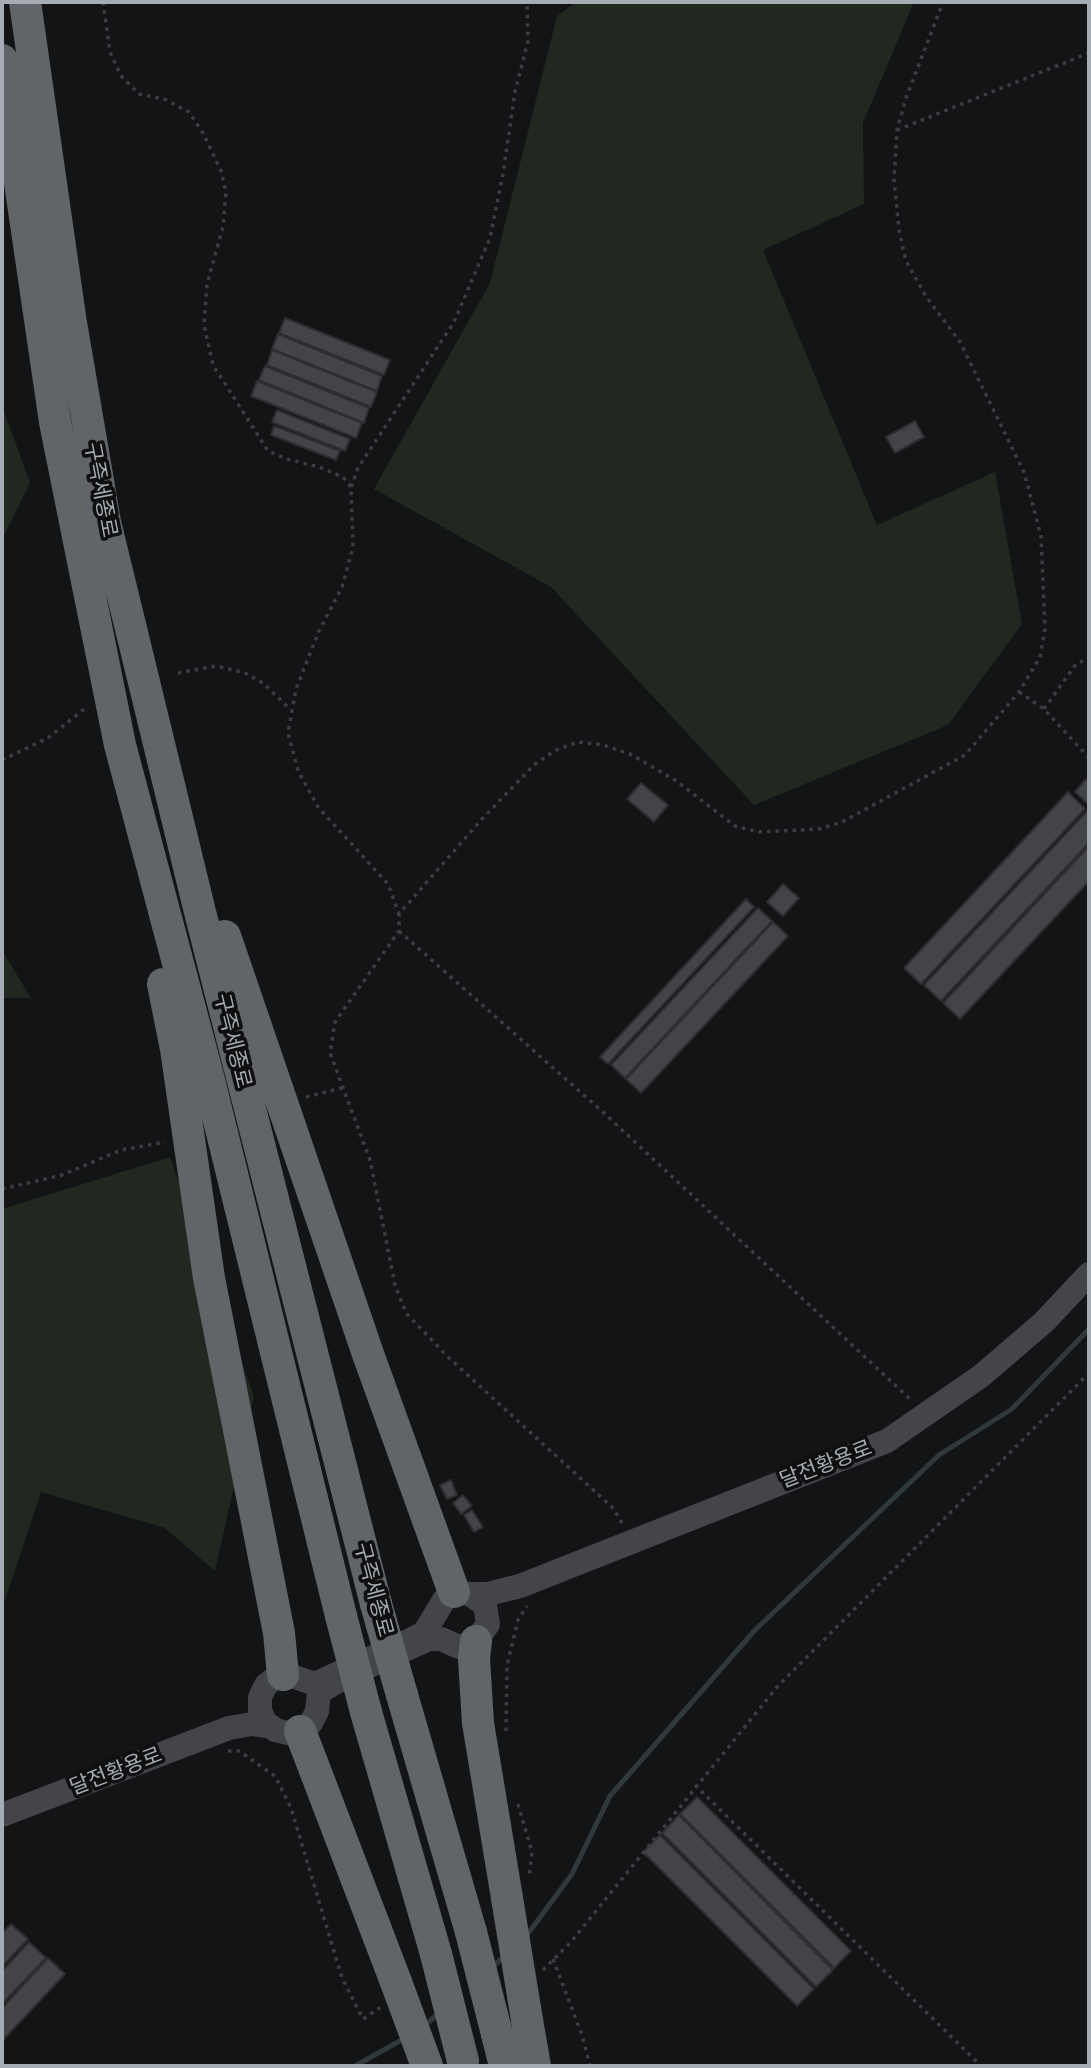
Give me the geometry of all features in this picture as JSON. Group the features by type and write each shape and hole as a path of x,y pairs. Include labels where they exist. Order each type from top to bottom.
{"highway":[{"name":"구즉세종로","path":"25,2 71,323 105,522 202,922 376,1604 471,1931 505,2066"},
{"name":"구즉세종로","path":"2,60 55,422 120,746 208,1076 366,1713 436,1954 463,2064"},
{"path":"105,522 152,659 227,942 368,1354 462,1593"},
{"path":"100,644 122,814 156,950 176,1049 209,1278 279,1633 283,1675"},
{"path":"482,1633 474,1659 478,1723 536,2066"},
{"path":"286,1729 396,1982 427,2066"}],"main road":[{"name":"달전황용로","path":"520,1586 887,1441 981,1376 1044,1322 1089,1274"},
{"path":"283,1675 315,1684 424,1633 444,1600 462,1593 488,1594 520,1586"},
{"path":"260,1697 260,1710 265,1722 286,1729 311,1723 317,1711 319,1692 347,1676 429,1639 442,1639 459,1647 482,1633 495,1606 520,1586"},
{"path":"462,1593 485,1605 482,1633"},
{"name":"달전황용로","path":"229,1728 251,1713 266,1685 283,1675"},
{"name":"달전황용로","path":"2,1815 229,1728 252,1724 286,1729"}],"path":[{"path":"103,2 110,52 121,76 139,94 164,99 189,112 203,133 221,171 226,192 223,227 207,284 205,325 213,365 268,451 319,467 342,477 351,487"},
{"path":"527,2 528,41 515,92 490,238 454,322 358,468 351,487 353,547 346,574 319,631 290,709 288,733 298,771 318,807 388,884 398,914 399,931 335,1022 330,1053 370,1160 395,1285 406,1313 448,1357 613,1508 629,1541"},
{"path":"398,914 534,765 554,751 578,742 603,745 630,754 675,780 735,826 759,832 819,829 842,822 965,755 1019,692 1040,657 1045,629 1041,536 1024,472 986,390 960,342 925,295 906,261 894,180 897,130 906,98 943,2"},
{"path":"897,130 1089,52"},
{"path":"1044,709 1076,664 1089,658"},
{"path":"178,673 216,666 244,673 263,683 290,709"},
{"path":"1019,692 1044,709 1089,758"},
{"path":"2,760 48,738 90,704"},
{"path":"399,931 605,1114 928,1415"},
{"path":"302,1098 342,1088"},
{"path":"2,1189 62,1175 121,1150 170,1141"},
{"path":"536,1978 571,1942 695,1784 811,1650 1089,1373"},
{"path":"695,1784 981,2066"},
{"path":"553,1959 582,2035 590,2066"}],"shaded area":[{"path":"576,2 914,2 863,123 864,204 763,250 877,525 995,472 1022,624 948,725 754,805 551,587 374,489 490,283 557,16"},
{"path":"2,406 30,483 2,540"},
{"path":"2,950 31,998 2,998"},
{"path":"170,1157 254,1397 215,1571 165,1528 41,1492 4,1603 2,1209"}],"building":[{"path":"285,318 390,360 384,375 279,333"},
{"path":"278,334 382,376 377,391 272,349"},
{"path":"272,350 377,392 371,407 267,365"},
{"path":"265,366 369,408 364,423 259,380"},
{"path":"257,381 362,423 356,438 251,396"},
{"path":"277,410 350,439 345,451 272,422"},
{"path":"915,421 924,437 895,453 886,437"},
{"path":"274,426 340,451 336,460 271,435"},
{"path":"1086,779 1089,782 1089,805 1075,792"},
{"path":"641,783 668,805 654,822 627,799"},
{"path":"1068,792 1085,809 921,984 904,968"},
{"path":"1088,810 1089,843 941,1001 924,985"},
{"path":"1089,846 1089,881 960,1019 943,1003"},
{"path":"783,884 799,898 783,916 767,902"},
{"path":"746,899 754,907 608,1064 600,1057"},
{"path":"758,908 772,921 625,1078 611,1065"},
{"path":"773,922 788,936 641,1093 626,1079"},
{"path":"451,1480 457,1495 447,1499 440,1485"},
{"path":"463,1495 472,1506 461,1514 453,1503"},
{"path":"472,1510 483,1527 474,1532 464,1515"},
{"path":"697,1797 851,1951 834,1968 680,1814"},
{"path":"679,1815 833,1970 816,1987 662,1833"},
{"path":"660,1835 814,1989 797,2006 643,1852"},
{"path":"11,1924 28,1939 2,1967 2,1933"},
{"path":"29,1942 46,1958 2,2004 2,1971"},
{"path":"48,1958 65,1974 2,2041 2,2008"}],"waterway":[{"path":"524,1939 572,1874 610,1796 755,1630 939,1455 1012,1409 1089,1329"},
{"path":"490,1969 506,1955"},
{"path":"424,2026 440,2012"},
{"path":"355,2066 407,2037"}]}
